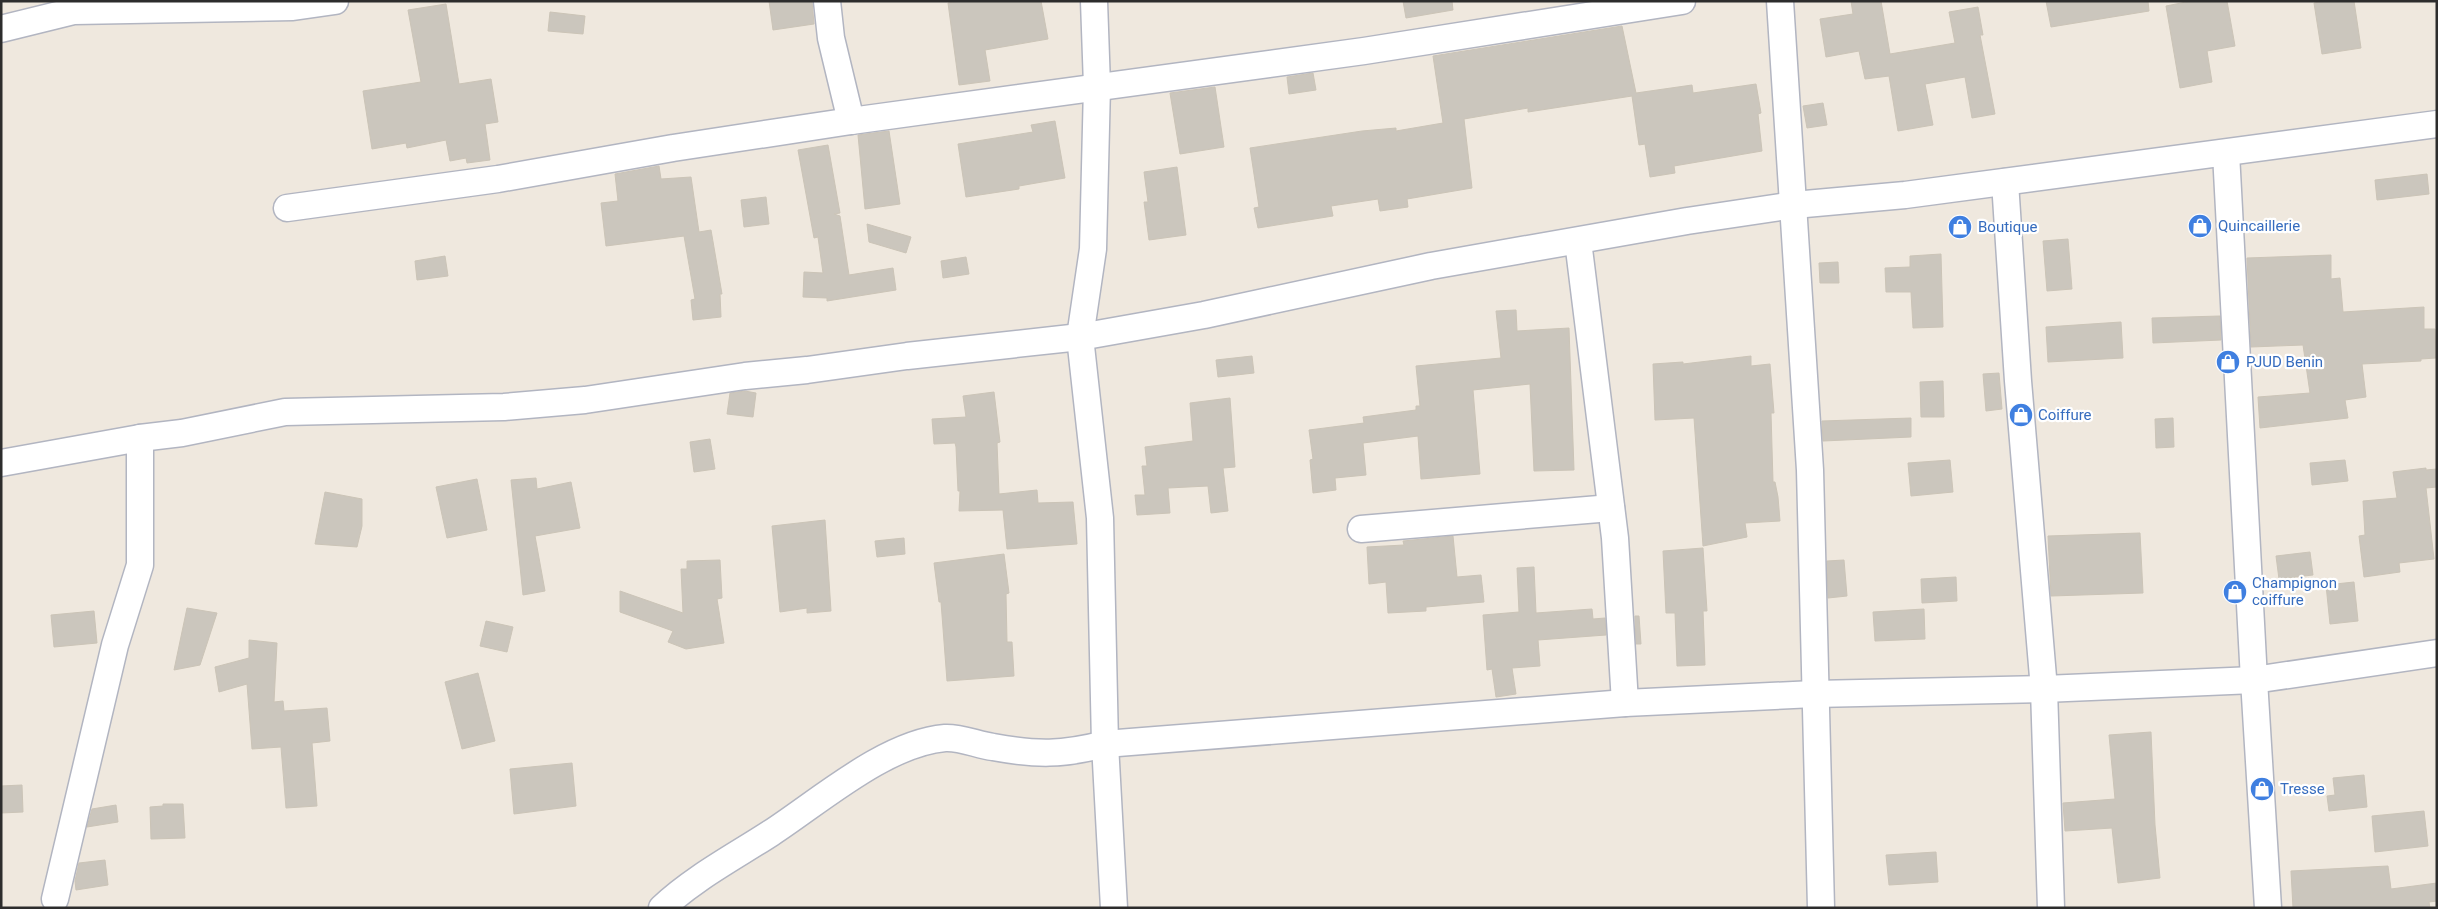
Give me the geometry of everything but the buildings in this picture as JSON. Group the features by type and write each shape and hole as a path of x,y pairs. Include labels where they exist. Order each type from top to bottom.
{"street":[{"path":"1,30 74,11 293,7 334,1"},
{"path":"827,1 831,38 851,120"},
{"path":"1094,1 1097,86 1093,249 1080,338 1100,518 1105,744 1114,908"},
{"path":"287,208 498,179 674,148 851,120 1364,51 1682,1"},
{"path":"1780,1 1810,470 1820,908"},
{"path":"1,463 140,438 182,433 285,412 504,407 586,400 744,376 806,370 907,356 1080,338 1204,316 1431,266 1794,204 1906,195 2437,124"},
{"path":"2226,153 2268,908"},
{"path":"2005,182 2018,381 2044,689 2051,908"},
{"path":"1578,241 1611,508 1626,703"},
{"path":"54,899 114,645 140,565 140,438"},
{"path":"1361,529 1611,508"},
{"path":"662,908 684,888 751,846 858,773 911,745 947,738 992,747 1043,753 1070,753 1105,744 1626,703 1814,694 2044,689 2254,680 2437,653"}],"place":[{"name":"Quincaillerie","path":"2200,226"},
{"name":"Boutique","path":"1960,227"},
{"name":"PJUD Benin","path":"2228,362"},
{"name":"Coiffure","path":"2021,415"},
{"name":"Champignon coiffure","path":"2235,592"},
{"name":"Tresse","path":"2262,789"}]}
